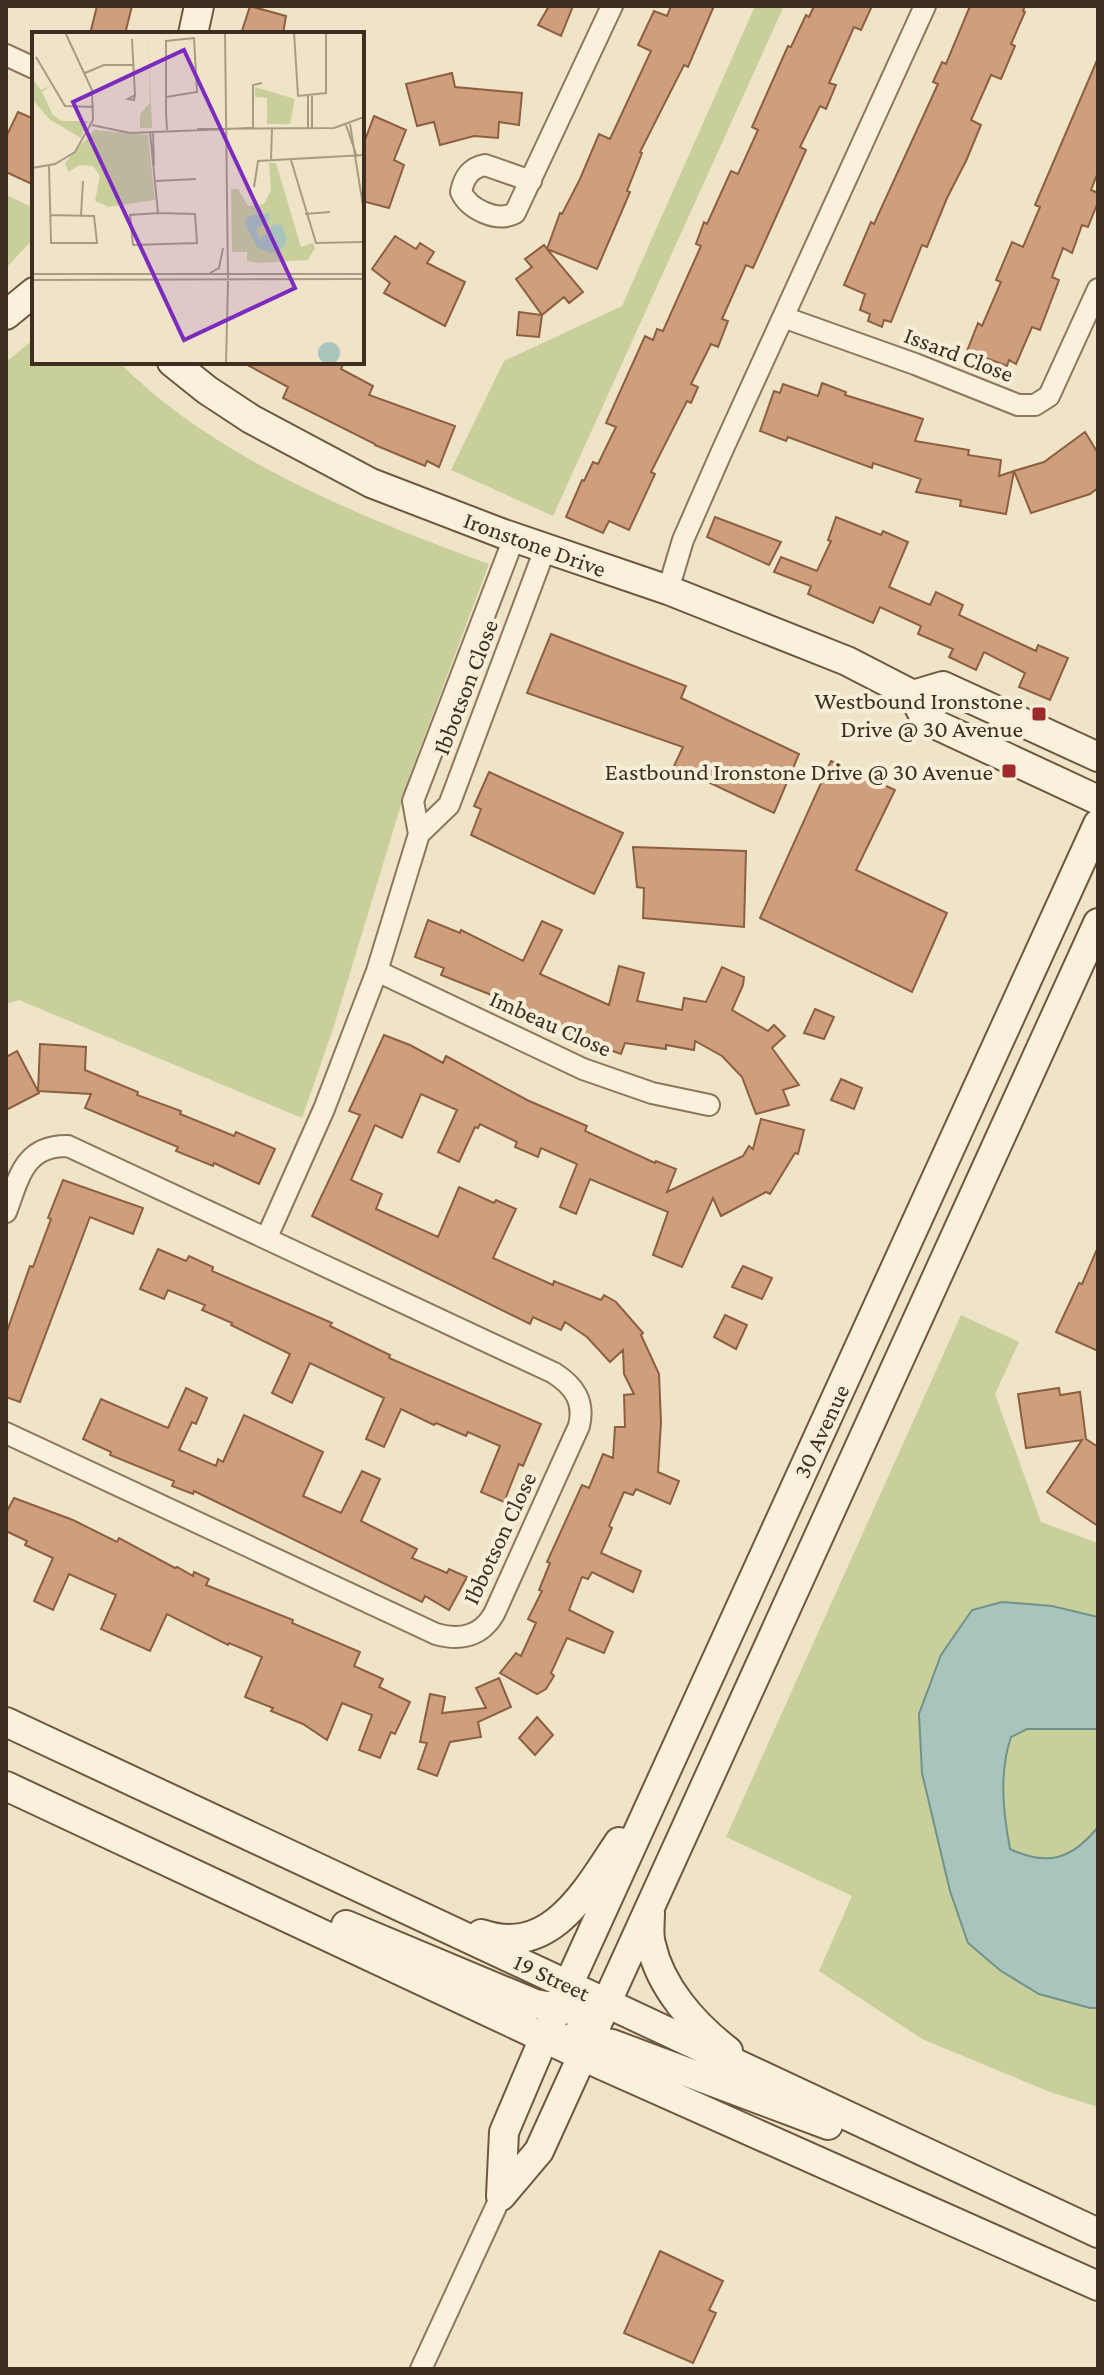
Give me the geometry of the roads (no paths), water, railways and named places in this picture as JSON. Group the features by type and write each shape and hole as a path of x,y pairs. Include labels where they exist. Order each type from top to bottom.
{"main road":[{"path":"193,32 199,6"},
{"path":"6,315 32,294"},
{"name":"Ironstone Drive","path":"174,364 251,419 351,473 514,538 668,590 847,661 913,695 926,720 1098,800"},
{"path":"913,695 943,686 1098,757"},
{"name":"30 Avenue","path":"501,2196 504,2132 544,2038 1098,824"},
{"name":"30 Avenue","path":"501,2196 539,2151 1098,923"},
{"name":"19 Street","path":"6,1722 382,1900 563,1996 607,2004 1098,2233"},
{"path":"382,1900 499,1940 528,1938 559,1921 583,1896 666,1771"},
{"path":"6,1784 535,2004 563,1996"},
{"path":"6,1784 544,2038 587,2048 1098,2286"},
{"path":"651,1908 649,1941 662,1979 710,2037 760,2075"},
{"path":"587,2048 612,2044 1029,2201"}],"street":[{"path":"531,181 612,6"},
{"path":"668,590 683,540 925,6"},
{"path":"6,55 32,67"},
{"name":"Issard Close","path":"783,317 1018,405 1035,405 1049,396 1098,289"},
{"name":"Ibbotson Close","path":"267,1237 324,1109 377,971 419,834 413,801 514,538"},
{"name":"Ibbotson Close","path":"419,834 449,805 545,549"},
{"name":"Imbeau Close","path":"377,971 583,1069 652,1093 709,1105"},
{"name":"Ibbotson Close","path":"6,1212 27,1162 46,1148 68,1146 554,1373 566,1381 581,1402 579,1426 494,1614 480,1631 461,1638 436,1634 6,1433"},
{"path":"421,2369 501,2196"}],"water":[{"path":"1002,1602 1052,1606 1098,1617 1098,1729 1027,1729 1011,1737 1003,1792 1010,1849 1024,1855 1048,1858 1069,1853 1098,1827 1098,2008 1039,1994 1001,1971 968,1943 950,1891 922,1773 919,1714 941,1655 972,1610"}],"place":[{"name":"Westbound Ironstone Drive @ 30 Avenue","path":"1039,714"},
{"name":"Eastbound Ironstone Drive @ 30 Avenue","path":"1009,771"}]}
